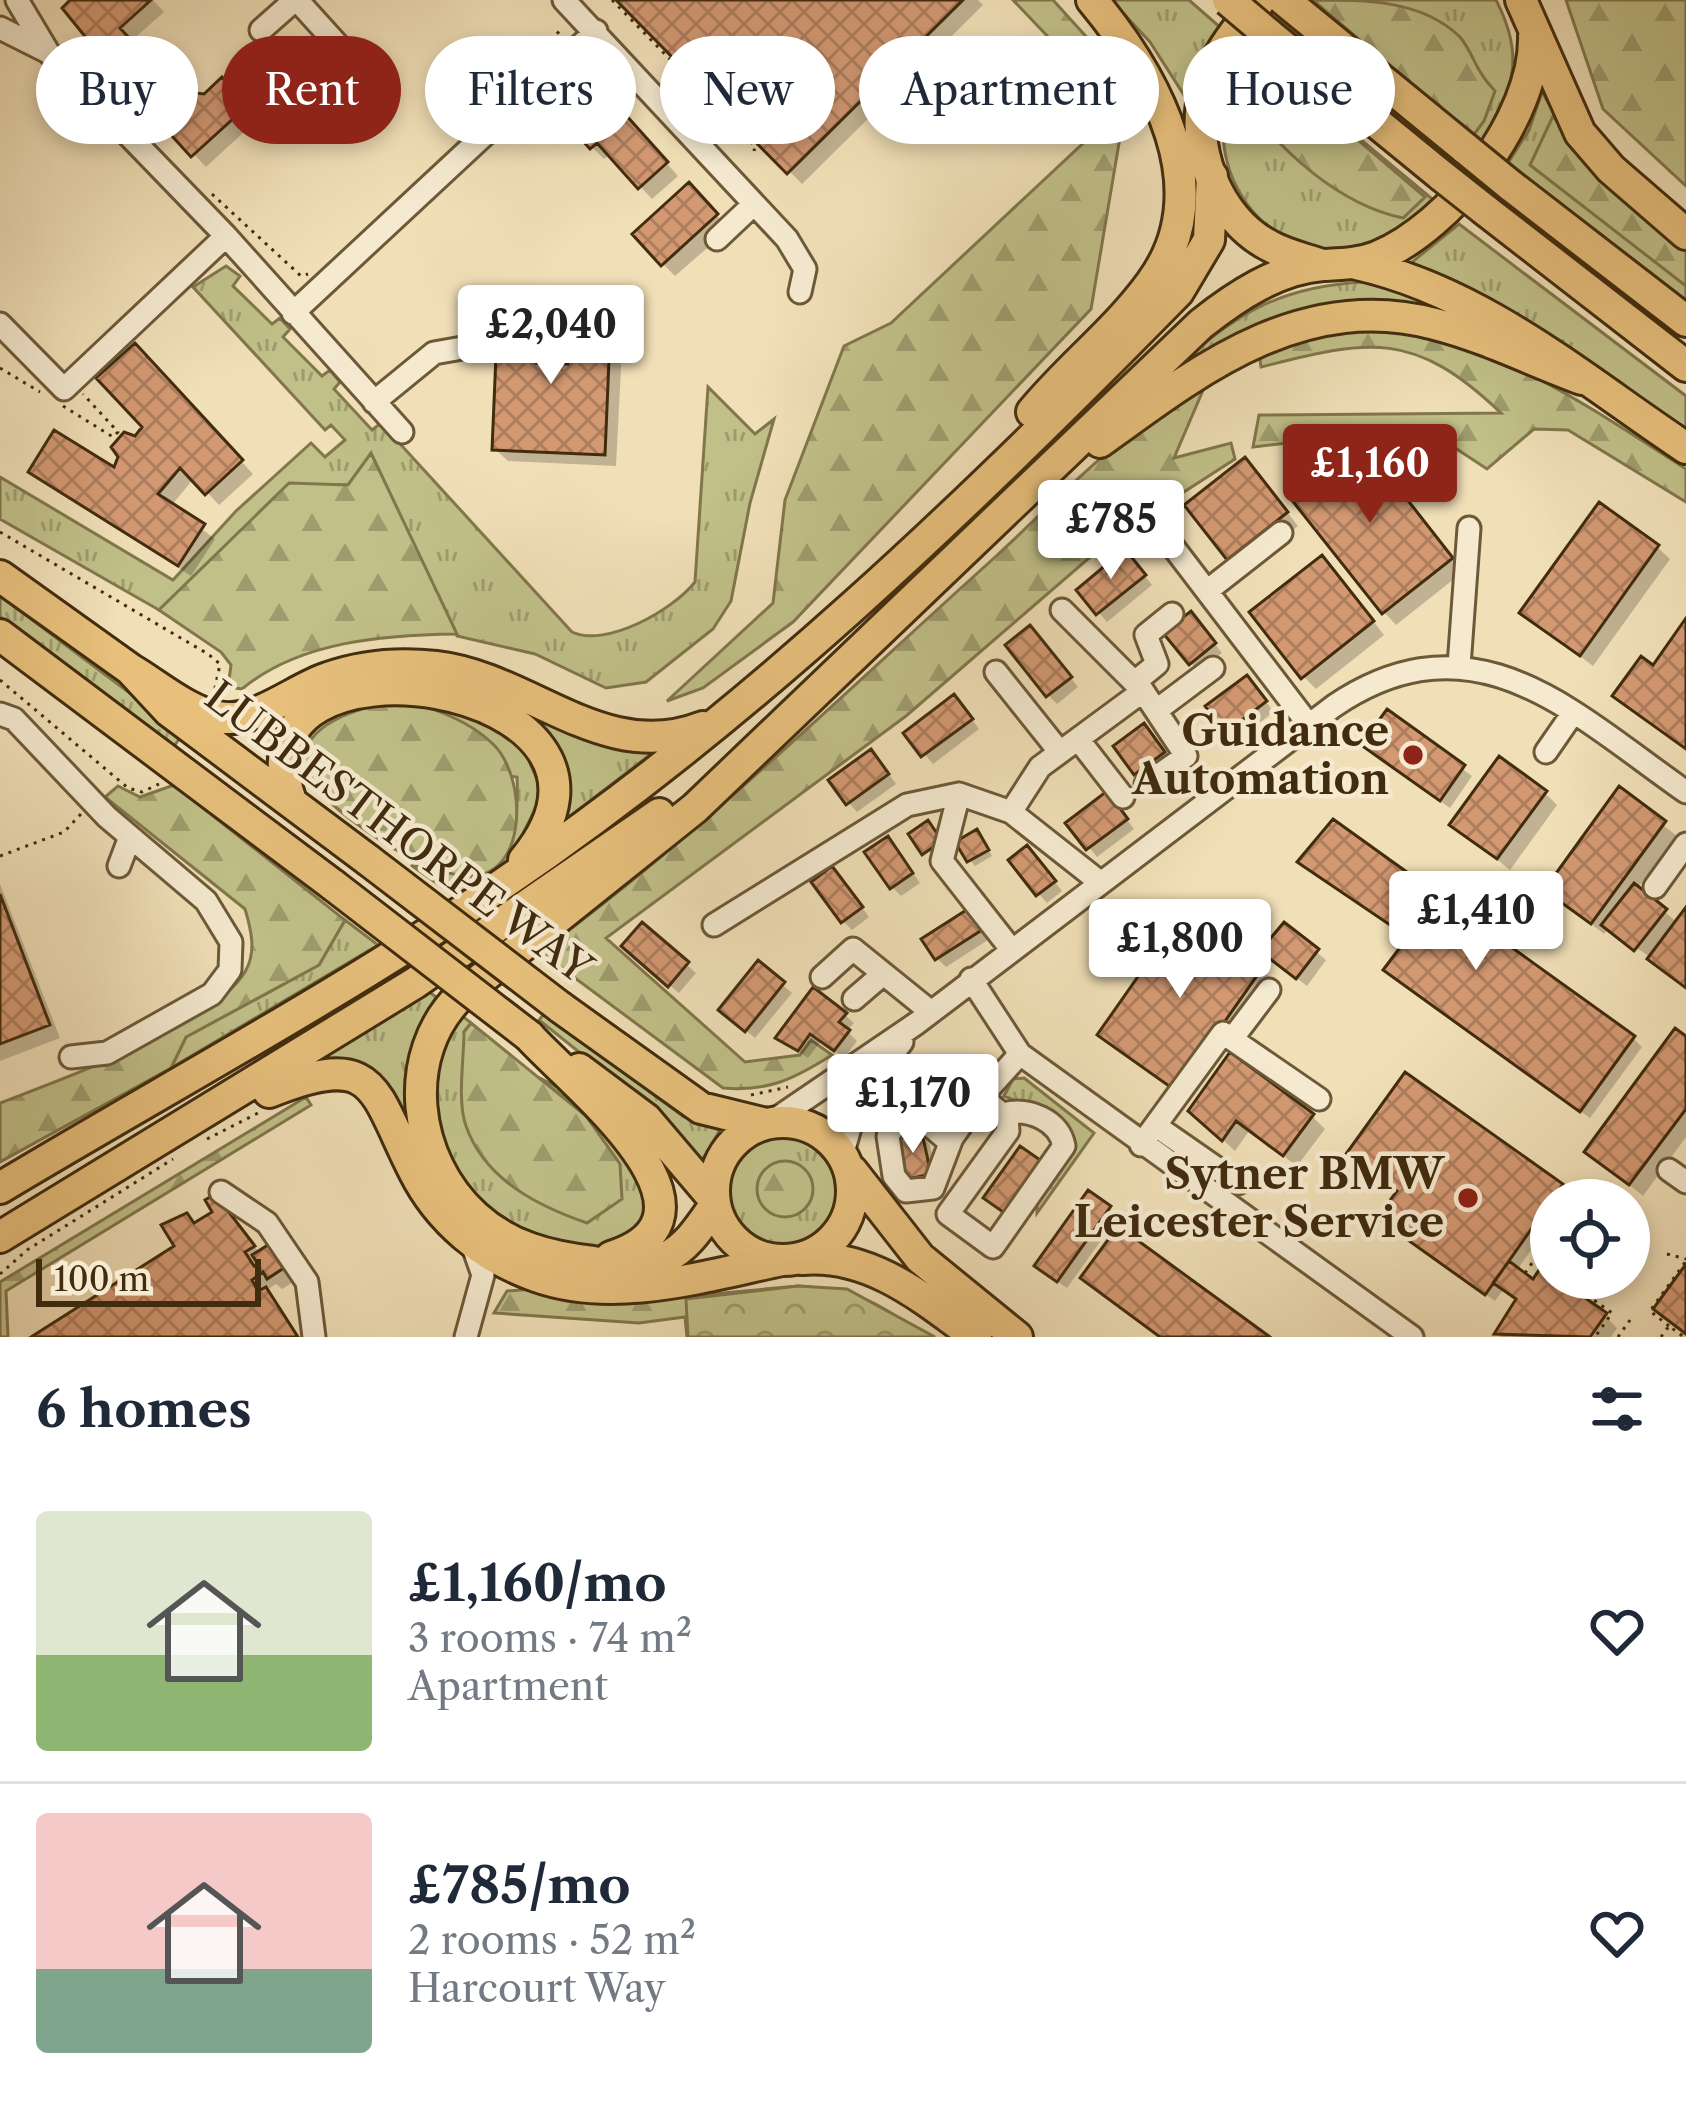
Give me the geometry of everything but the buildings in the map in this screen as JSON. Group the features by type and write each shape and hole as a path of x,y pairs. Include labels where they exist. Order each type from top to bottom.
{"highway":[{"path":"993,472 1054,386 1150,286 1170,248 1178,219 1180,176 1164,112 1140,62 1092,0"},
{"path":"1106,0 1159,63 1183,107"},
{"path":"1228,0 1485,211 1686,366"},
{"path":"1244,36 1278,1 1686,321"},
{"path":"1526,10 1580,133 1611,169 1686,234"},
{"path":"1357,264 1419,233 1479,168 1522,101 1526,10"},
{"path":"1203,144 1222,201 1256,237 1322,266"},
{"path":"0,1188 342,988 506,882 720,721 843,615 1188,279 1212,226 1212,176"},
{"path":"714,1202 693,1235 669,1256 621,1268 541,1254 511,1240 476,1217 444,1179 430,1148 421,1100 431,1033 461,995 645,851 1032,491 1214,314 1265,282 1322,266 1357,264 1413,278 1472,306 1686,448"},
{"path":"1032,491 1209,364 1256,339 1318,320 1414,319 1582,379"},
{"name":"LUBBESTHORPE WAY","path":"0,576 130,669 169,711 701,1108 768,1123"},
{"name":"LUBBESTHORPE WAY","path":"0,635 529,1036 646,1119 714,1202"},
{"path":"130,669 217,717 240,716 351,671 433,667 491,678 574,722 607,733 672,737 720,721"},
{"path":"291,801 280,754 285,737 302,717 376,692 427,691 476,700 506,715 530,736 550,780 551,807 542,835 506,882"},
{"path":"275,702 236,761 239,787 294,838 333,885"},
{"path":"0,1237 185,1126 566,881 787,714"},
{"path":"529,1036 615,1123 656,1183 660,1210 650,1238 636,1248 593,1262"},
{"path":"185,1126 304,1078 347,1076 382,1099 422,1184 471,1240 527,1273 572,1285 632,1287 817,1251 843,1224 851,1198 844,1158"},
{"path":"976,1337 876,1271 843,1261 786,1260 739,1244 714,1202 714,1179 725,1152 739,1137 768,1123 812,1128 844,1158 905,1243 1017,1337"}],"street":[{"path":"17,0 38,36"},
{"path":"261,30 296,0 329,36"},
{"path":"565,0 788,239 806,269 800,292"},
{"path":"0,28 36,46"},
{"path":"293,313 596,31"},
{"path":"137,144 402,433"},
{"path":"717,239 754,204"},
{"path":"0,324 64,389 226,236"},
{"path":"374,402 434,353 485,344"},
{"path":"1459,666 1469,528"},
{"path":"1161,531 1309,725"},
{"path":"1207,591 1281,532"},
{"path":"1062,610 1090,643 1117,661 1186,756 1146,784"},
{"path":"1149,700 1156,664 1146,635 1172,614"},
{"path":"768,1123 924,1017 1309,725 1371,684 1459,666 1520,680 1686,792"},
{"path":"1011,812 1040,767 1068,745 1213,668"},
{"path":"996,672 1123,797"},
{"path":"1546,752 1574,713"},
{"path":"0,714 14,719 91,802 217,913 231,942 230,970 212,994 107,1053 71,1057"},
{"path":"713,925 907,805 959,794 1011,812 1101,883"},
{"path":"959,794 942,861 1011,950"},
{"path":"118,866 130,836"},
{"path":"1654,887 1686,844"},
{"path":"822,976 853,949 924,1017"},
{"path":"854,999 883,974"},
{"path":"971,979 1020,1054 1412,1337"},
{"path":"1232,1039 1269,990"},
{"path":"844,1158 859,1096 924,1017"},
{"path":"1141,1145 1223,1033 1319,1099"},
{"path":"957,1131 926,1089 907,1106 888,1136 894,1176 906,1191 933,1188 957,1131 1020,1054"},
{"path":"981,1097 1013,1114 1057,1128 1064,1140 1059,1157 998,1246 990,1246 949,1217 948,1211 1008,1131 1013,1114"},
{"path":"907,1106 943,1139 957,1131"},
{"path":"1156,1126 1238,1183"},
{"path":"221,1192 267,1223 307,1282 314,1337"},
{"path":"466,1337 482,1295 480,1259 471,1240"},
{"path":"482,1295 527,1273"}],"path":[{"path":"612,0 660,49"},
{"path":"555,36 562,28"},
{"path":"753,144 754,151"},
{"path":"202,184 301,276 314,270"},
{"path":"0,532 208,654 220,664 214,694"},
{"path":"0,680 117,779 142,793 160,783"},
{"path":"0,856 64,832 117,779"},
{"path":"747,1095 797,1085"},
{"path":"1667,1254 1686,1260 1649,1311 1684,1337"},
{"path":"1526,1273 1530,1266"},
{"path":"1593,1299 1612,1313 1595,1337"},
{"path":"1618,1337 1630,1320"},
{"path":"1661,1337 1669,1326"}],"green space":[{"path":"1013,0 1053,0 1086,36 1047,36"},
{"path":"1111,0 1189,0 1221,28 1215,36 1183,36 1183,93 1159,56 1159,36 1144,36"},
{"path":"1311,0 1496,0 1511,40 1512,74 1484,144 1395,70 1395,36 1354,36"},
{"path":"1313,0 1411,9 1460,37 1495,91 1472,137 1395,71 1395,36 1355,36"},
{"path":"1566,0 1686,0 1686,186 1603,109"},
{"path":"1542,92 1564,130 1686,244 1686,300 1508,163 1529,130"},
{"path":"1553,116 1590,163 1686,246 1686,286 1530,165"},
{"path":"1082,144 1119,144 1091,309 793,622 703,688 667,701 773,603 785,500 844,346 891,323"},
{"path":"1225,144 1366,144 1437,203 1377,247 1327,252 1291,241 1261,220 1239,192"},
{"path":"1281,144 1363,144 1425,197 1403,218 1379,211 1334,188"},
{"path":"1459,224 1686,396 1686,435 1406,267"},
{"path":"226,266 240,276 233,286 272,324 280,318 290,329 283,337 322,376 330,370 340,382 334,389 372,430 381,423 572,632 586,636 638,624 695,582 708,387 755,434 774,419 750,503 731,601 713,629 646,682 606,688 535,654 457,636 371,454 348,485 289,484 159,610 0,519 0,477 173,580 236,511 311,443 325,457 345,440 331,425 325,430 193,287"},
{"path":"1362,282 1408,293 1454,313 1292,314 1236,334 1172,371 1258,307 1305,290"},
{"path":"1329,331 1404,332 1443,340 1517,368 1686,469 1686,502 1568,430 1534,429 1487,469 1449,444 1398,467 1358,435 1253,447 1259,415 1501,413 1442,367 1389,348 1332,351 1261,367 1259,352"},
{"path":"1204,388 1174,458 1231,443 1235,459 1111,539 906,716 606,938 745,1062 800,1055 811,1040 832,1055 780,1082 723,1088 540,952 715,811 1119,442"},
{"path":"371,453 457,634 344,644 290,660 242,689 228,687 231,665 221,652 159,610 289,483 348,485"},
{"path":"0,596 183,733 168,755 37,653 0,616"},
{"path":"393,696 515,729 543,793 509,862 456,897 411,865 469,877 485,870 511,837 517,777 302,753 303,727"},
{"path":"402,699 473,729 504,760 512,779 516,824 502,861 487,873 454,874 407,856 344,814 302,767 305,751 324,727 354,712"},
{"path":"543,719 593,741 655,751 557,826 560,800 531,726"},
{"path":"174,785 345,920 319,965 186,1037 171,1068 0,1162 0,1103 169,1031 227,992 249,964 252,940 245,909 105,797 118,786 140,797"},
{"path":"345,920 378,945 171,1068 186,1037 319,965"},
{"path":"428,991 440,1000 412,1142 387,1093 364,1078 311,1063"},
{"path":"455,1010 471,1023 464,1032 586,1115 538,1077 572,1095 634,1156 649,1221 611,1246 570,1244 510,1222 464,1182 447,1158 430,1101 434,1063"},
{"path":"544,1014 684,1117 720,1130 699,1165 599,1068 539,1020"},
{"path":"471,1023 586,1116 620,1164 622,1199 587,1223 532,1199 486,1162 466,1126 462,1105 464,1032"},
{"path":"1024,1078 1094,1133 1037,1213 1037,1197 1069,1151 1024,1104 1004,1096 1013,1079"},
{"path":"306,1097 311,1105 6,1291 8,1337 0,1337 0,1282"},
{"path":"782,1135 804,1139 823,1152 836,1171 840,1193 836,1215 823,1234 804,1247 782,1251 760,1247 741,1234 728,1215 724,1193 728,1171 741,1152 760,1139"},
{"path":"785,1161 805,1169 813,1189 805,1209 785,1217 765,1209 757,1189 765,1169"},
{"path":"798,1286 866,1300 925,1337 687,1337 685,1317 639,1323 494,1313 507,1291 533,1289 638,1301"},
{"path":"798,1286 847,1289 935,1337 688,1337 686,1299"}],"place":[{"name":"Guidance Automation","path":"1413,755"},
{"name":"Sytner BMW Leicester Service","path":"1468,1198"}]}
